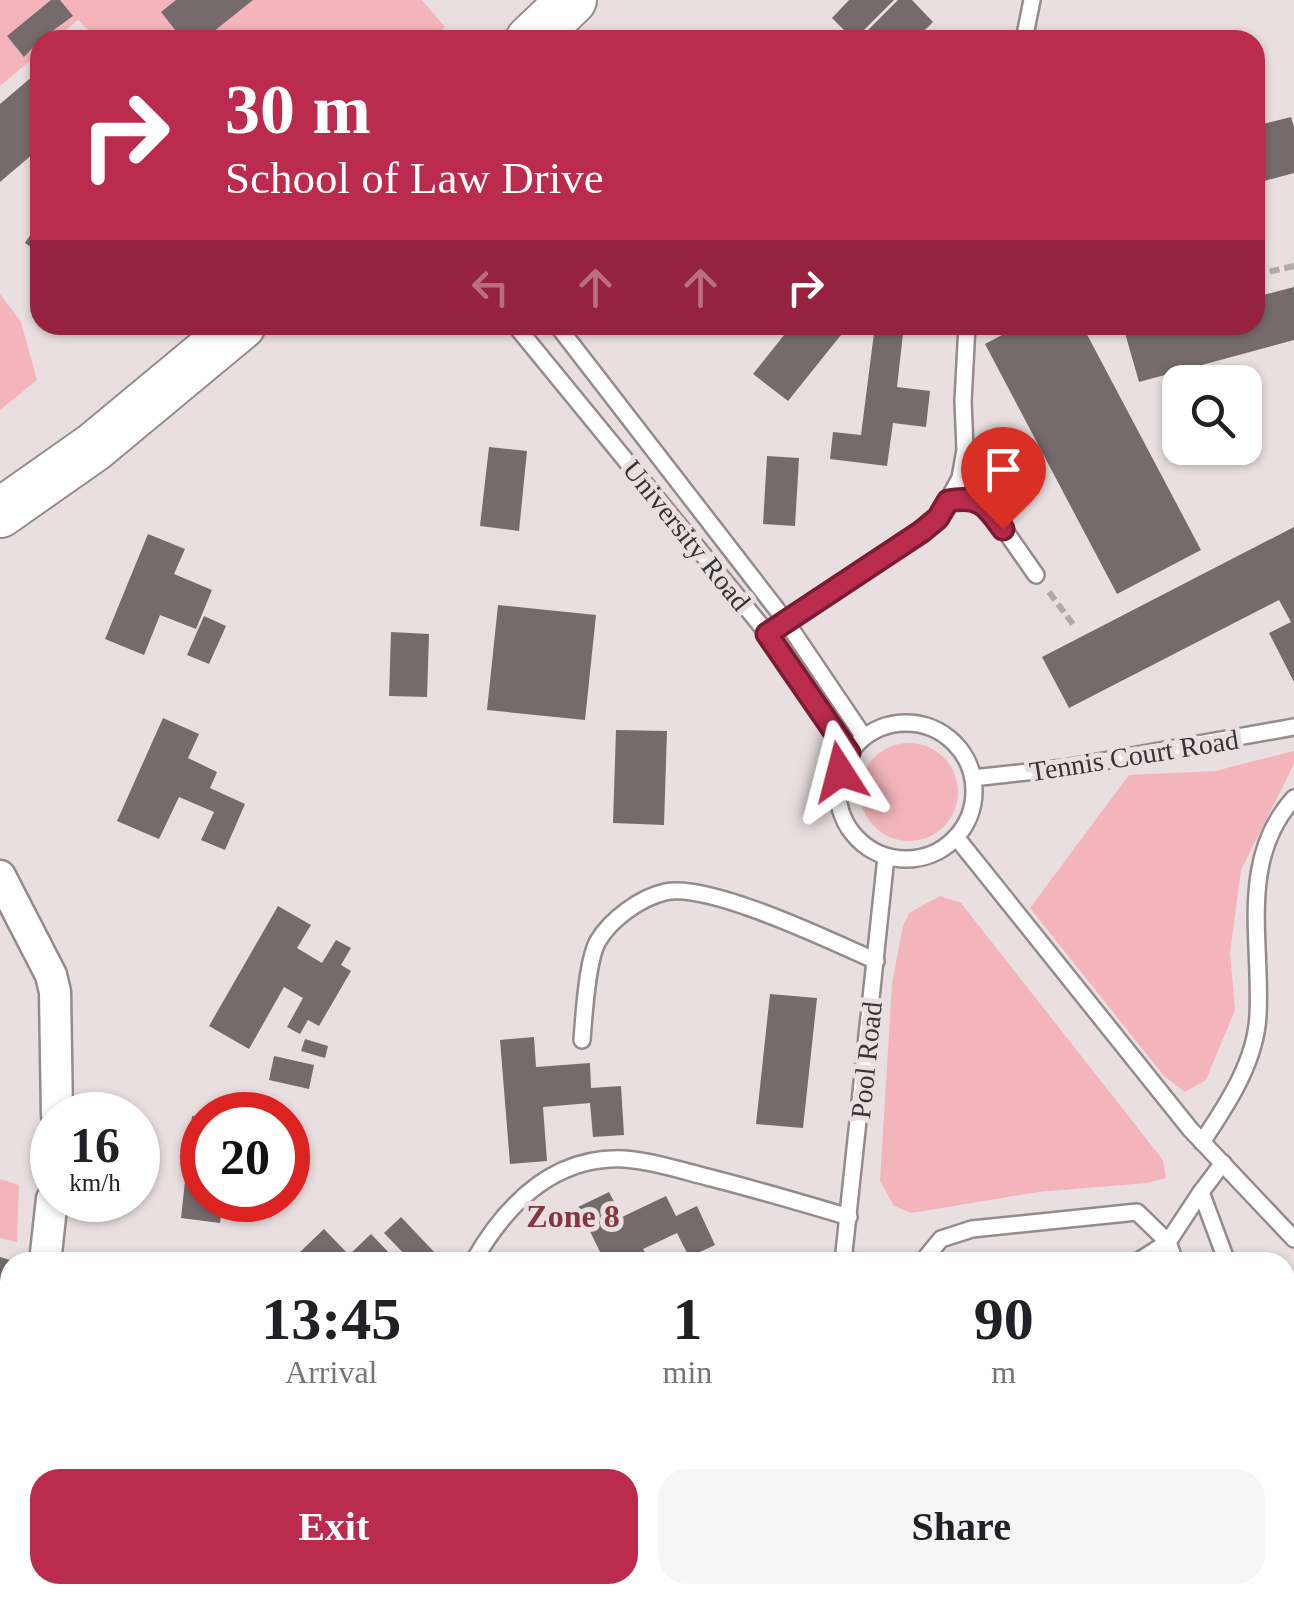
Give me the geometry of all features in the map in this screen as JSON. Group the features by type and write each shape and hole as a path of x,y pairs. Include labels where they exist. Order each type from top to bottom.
{"main road":[{"path":"540,30 572,0"},
{"path":"580,30 611,0"},
{"path":"0,476 78,426 187,335"},
{"path":"0,513 94,447 229,335"}],"street":[{"path":"2,892 50,974 55,992 57,1092"},
{"path":"46,1252 49,1222"}],"lane":[{"path":"1026,30 1032,0"},
{"name":"University Road","path":"524,335 767,634 849,753"},
{"name":"University Road","path":"565,335 785,620 864,738"},
{"path":"767,634 938,518 960,478 968,335"},
{"path":"948,501 966,498 987,505 1036,575"},
{"path":"901,723 939,732 966,760 973,778 974,800 968,820 956,837 924,857 886,857 859,840 841,814 837,793 840,772 849,753 881,728 901,723"},
{"name":"Tennis Court Road","path":"973,778 1064,768 1294,728"},
{"path":"1202,1142 1239,1080 1254,1036 1258,1016 1254,940 1264,846 1275,821 1294,798"},
{"path":"956,837 1202,1142 1294,1239"},
{"name":"Pool Road","path":"844,1252 886,857"},
{"path":"582,1040 596,943 621,914 666,892 702,893 791,923 876,961"},
{"path":"479,1252 500,1218 524,1195 564,1173 619,1159 743,1186 849,1216"},
{"path":"1152,1252 1168,1242 1222,1164"},
{"path":"1200,1192 1224,1252"},
{"path":"931,1252 941,1239 972,1229 1137,1212 1168,1242 1172,1252"}],"path":[{"path":"1265,273 1294,266"},
{"path":"1036,575 1076,627"}],"shaded area":[{"path":"0,0 422,0 445,27 88,30 78,20 66,30 30,30 30,60 0,86"},
{"path":"0,294 21,322 37,380 0,410"},
{"path":"909,743 928,747 944,757 954,773 958,792 954,811 944,827 928,837 909,841 890,837 874,827 864,811 860,792 864,773 874,757 890,747"},
{"path":"1294,751 1294,764 1241,870 1230,953 1235,1010 1206,1080 1185,1092 1164,1076 1030,908 1129,775 1215,771"},
{"path":"940,896 961,903 1163,1160 1166,1178 1038,1192 911,1213 894,1206 880,1181 892,984 909,913"},
{"path":"0,1179 19,1185 17,1242 0,1238"}],"building":[{"path":"51,0 60,0 73,16 54,30 30,30 30,51 24,57 7,36"},
{"path":"176,0 253,0 216,30 175,30 161,12"},
{"path":"849,0 894,0 864,30 844,30 832,18"},
{"path":"898,0 912,0 933,22 925,30 868,30"},
{"path":"30,78 30,156 0,182 0,104"},
{"path":"1291,117 1294,173 1265,181 1265,124"},
{"path":"1294,287 1294,340 1202,365 1162,365 1162,376 1139,382 1126,335 1265,335 1265,294"},
{"path":"784,335 841,335 788,401 753,374"},
{"path":"874,335 903,335 897,387 930,391 926,427 893,423 887,466 830,459 833,432 861,435"},
{"path":"1002,335 1087,335 1201,550 1117,594 985,344"},
{"path":"489,447 527,451 519,531 480,526"},
{"path":"767,456 799,458 795,526 763,524"},
{"path":"1294,527 1294,682 1269,633 1291,622 1279,600 1069,708 1042,657"},
{"path":"148,534 185,549 174,574 212,590 196,629 160,615 144,655 105,639"},
{"path":"498,605 596,615 585,720 487,710"},
{"path":"204,616 226,626 209,664 187,655"},
{"path":"391,632 429,634 427,697 389,696"},
{"path":"163,718 199,734 188,758 217,772 210,788 245,804 225,850 201,840 214,812 179,797 159,839 117,821"},
{"path":"616,730 667,731 664,825 613,823"},
{"path":"278,906 311,925 297,948 322,963 336,940 351,948 341,965 351,971 319,1026 308,1020 300,1034 287,1027 303,998 284,987 249,1049 209,1026"},
{"path":"770,994 817,998 803,1128 756,1124"},
{"path":"534,1037 536,1067 590,1063 591,1088 621,1086 624,1135 593,1137 590,1103 543,1107 547,1161 510,1164 500,1040"},
{"path":"305,1039 328,1046 325,1058 301,1051"},
{"path":"274,1056 314,1065 309,1089 269,1080"},
{"path":"609,1192 622,1217 666,1196 676,1216 697,1206 715,1245 700,1252 686,1252 677,1233 643,1249 645,1252 600,1252 578,1207"},
{"path":"401,1217 434,1252 402,1252 384,1233"},
{"path":"324,1229 346,1252 300,1252"},
{"path":"371,1234 388,1252 352,1252"}],"district":[{"name":"Zone 8","path":"573,1216"}],"route":[{"path":"840,772 849,753 767,634 921,532 938,518 948,501 966,498 987,505 1003,529"}]}
